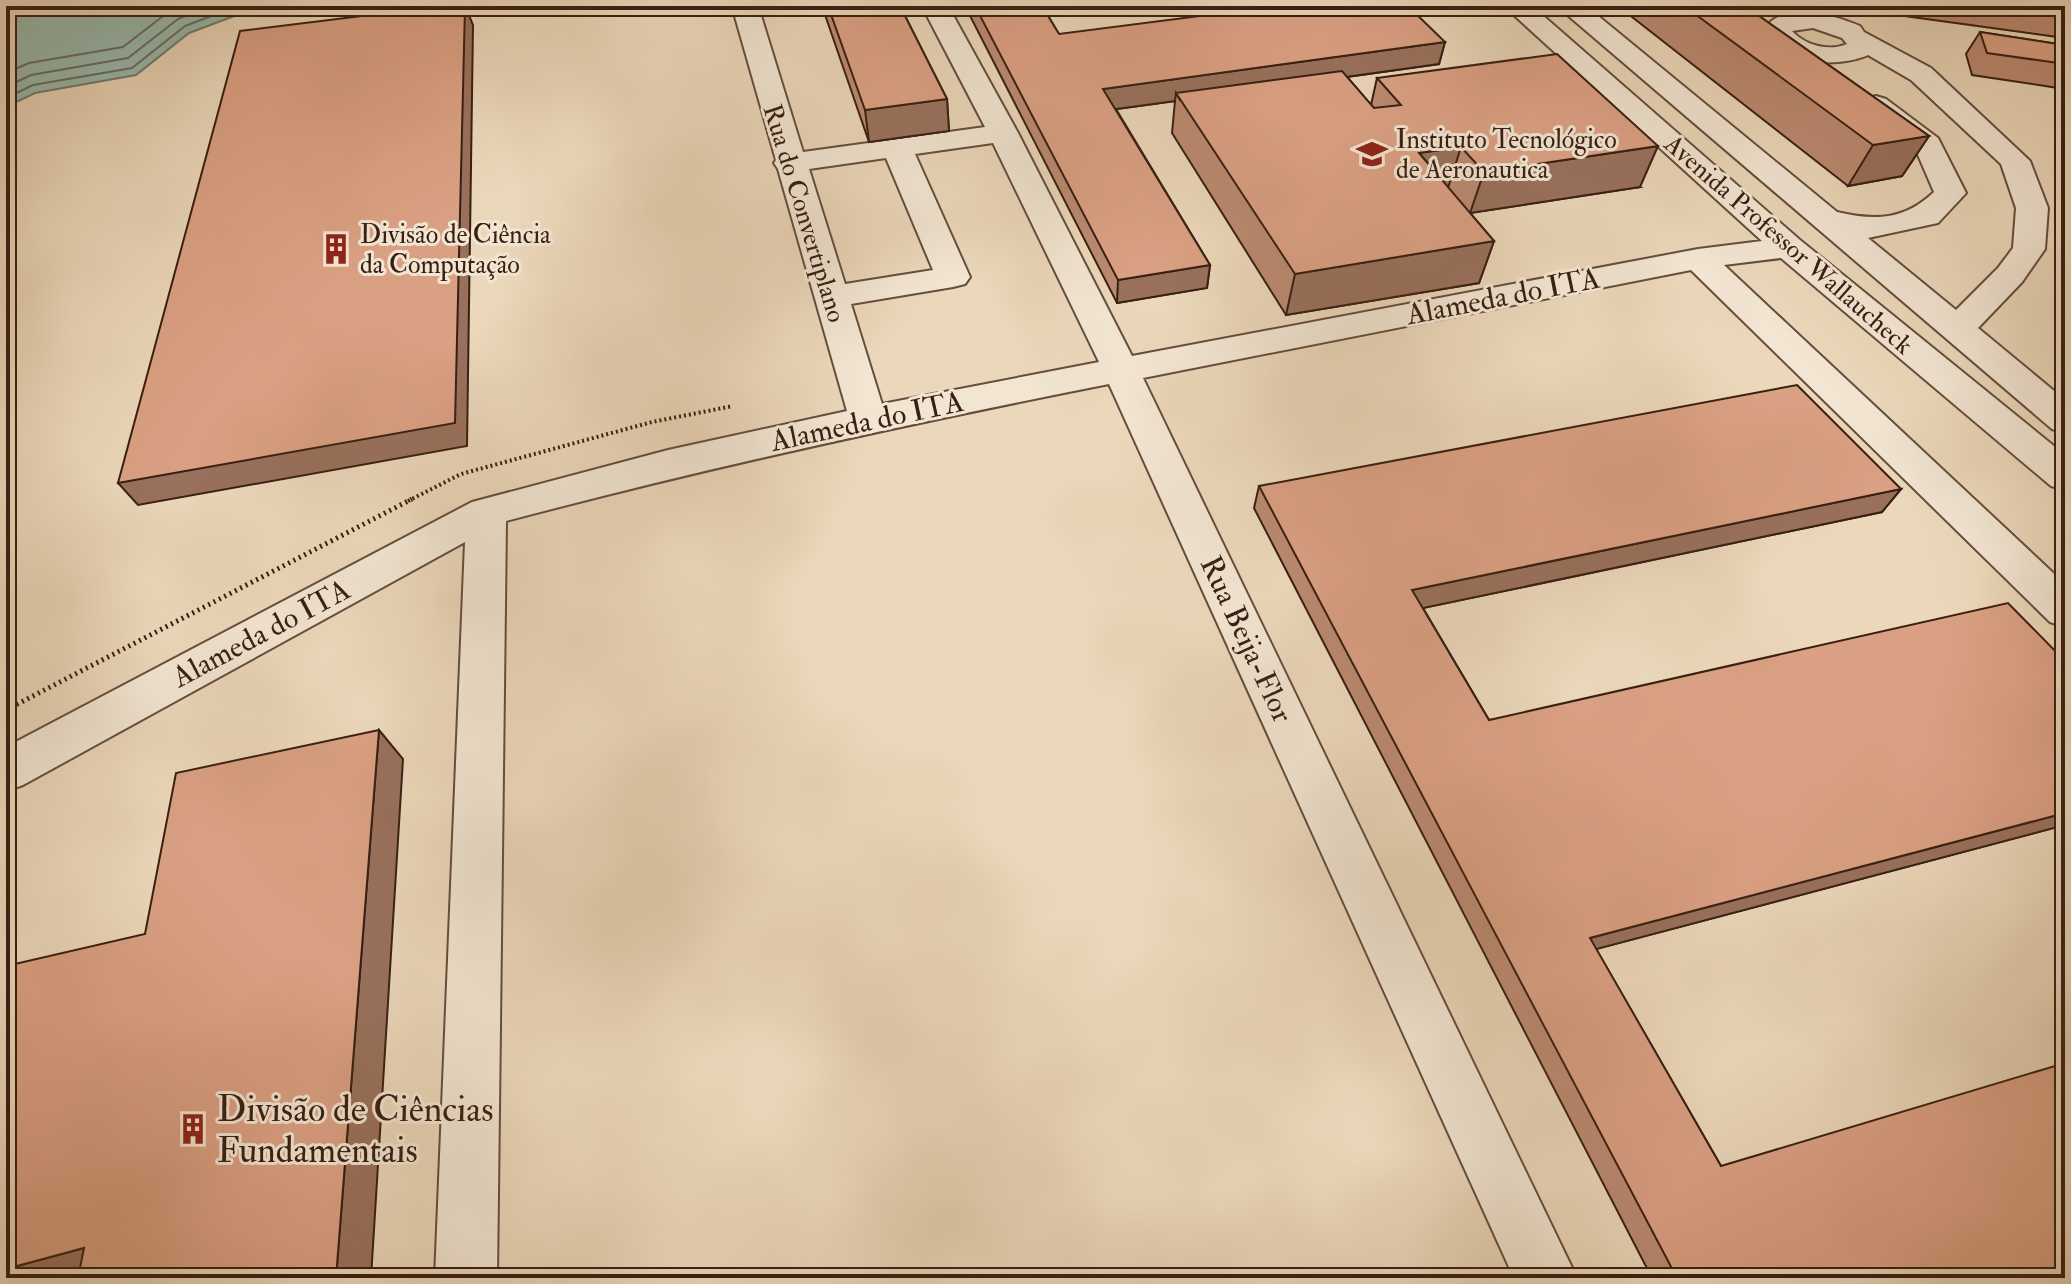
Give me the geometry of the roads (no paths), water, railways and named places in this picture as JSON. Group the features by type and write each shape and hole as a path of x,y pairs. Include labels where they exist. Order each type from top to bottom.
{"lane":[{"name":"Rua do Convertiplano","path":"745,6 789,163 868,419"},
{"name":"Rua Beija-Flor","path":"935,6 1003,133 1121,370 1546,1278"},
{"name":"Avenida Professor Wallaucheck","path":"1517,6 1788,247 2065,476"},
{"name":"Avenida Professor Wallaucheck","path":"1570,6 2065,420"},
{"path":"1759,6 1789,21 1827,22 1921,74 2015,161 2032,208 2029,249 2010,275 1956,330"},
{"path":"1789,21 1778,28 1779,34 1928,144 1950,193 1927,216 1867,229 1824,219"},
{"path":"1804,51 1843,55 1858,49 1858,38"},
{"path":"789,163 1003,133"},
{"path":"830,297 953,277 897,148"},
{"name":"Alameda do ITA","path":"6,770 486,512 668,464 868,419 1698,259 1788,247"},
{"path":"1698,259 2065,610"},
{"path":"466,1278 486,512"}],"water":[{"path":"6,6 261,6 189,33 136,75 35,93 6,107"}],"place":[{"name":"Instituto Tecnológico de Aeronautica","path":"1372,154"},
{"name":"Divisão de Ciência da Computação","path":"336,249"},
{"name":"Divisão de Ciências Fundamentais","path":"193,1129"}]}
